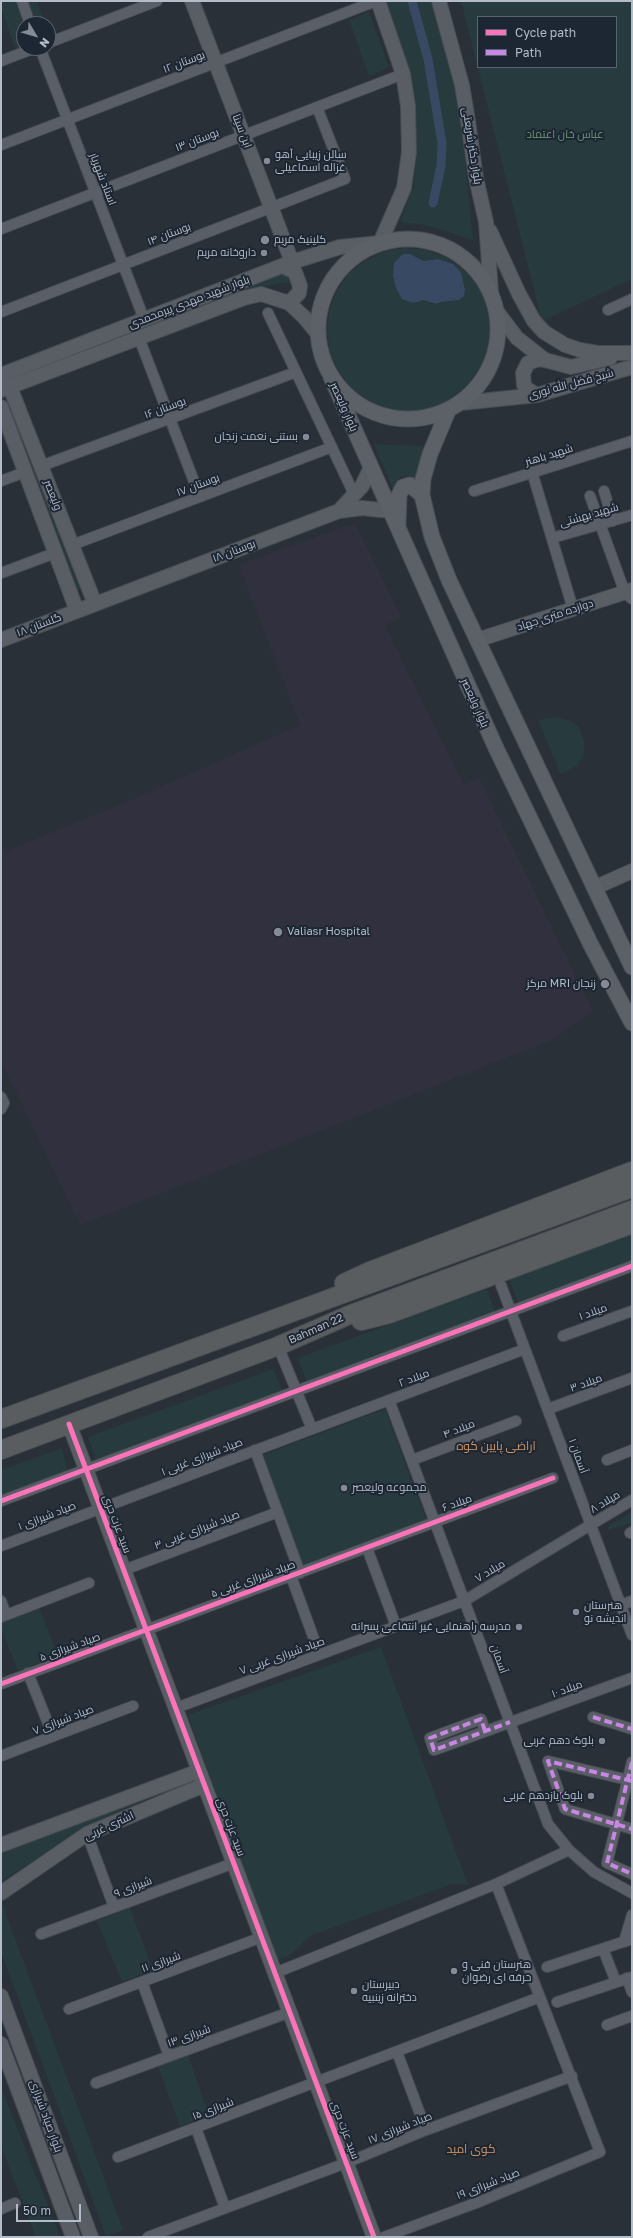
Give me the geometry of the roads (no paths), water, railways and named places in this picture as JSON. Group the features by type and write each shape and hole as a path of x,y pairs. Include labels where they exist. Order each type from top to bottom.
{"highway":[{"name":"Bahman 22","path":"1,1419 259,1323 339,1296 630,1178"},
{"path":"259,1323 370,1271 630,1178"},
{"name":"Bahman 22","path":"1,1450 278,1346 349,1315 632,1210"},
{"path":"300,1336 389,1314 632,1224"}],"main road":[{"path":"331,377 351,399 363,408 383,417 405,420 420,419 448,411 461,403 477,389 488,372 496,353 499,333 498,313 491,292 481,274 467,260 449,248 430,241 409,239 380,243"},
{"name":"بلوار ولیعصر","path":"380,243 353,259 341,269 328,288 320,311 318,334 322,357 495,746 591,945 632,1023"},
{"path":"448,411 425,467 422,495 432,537 449,580 615,934 632,967"},
{"path":"398,530 399,495 404,487 410,485 422,495"},
{"path":"591,945 615,934"}],"street":[{"path":"22,1 27,16"},
{"path":"56,40 157,1"},
{"name":"ابن سینا","path":"192,1 271,208 287,264"},
{"path":"377,1 403,74 408,106 407,170 399,202 380,243"},
{"name":"بوستان ۱۲","path":"1,146 377,1"},
{"name":"بلوار دکتر شریعتی","path":"439,1 462,85 476,178 486,222 491,292"},
{"path":"1,61 16,55"},
{"name":"استاد شهریار","path":"43,56 144,319"},
{"name":"بوستان ۱۳","path":"1,229 403,74"},
{"name":"بوستان ۱۴","path":"1,312 345,179 318,107"},
{"path":"486,222 519,294 534,321 544,332 565,345 580,350 598,353 632,353"},
{"name":"بلوار شهید مهدی پیرمحمدی","path":"1,375 287,264 340,246 380,243"},
{"path":"287,264 295,272 300,286 295,299 289,303 304,316 318,334"},
{"name":"بلوار شهید مهدی پیرمحمدی","path":"4,386 139,338 244,298 261,294 289,303"},
{"path":"608,310 632,299"},
{"path":"268,313 354,494"},
{"name":"شیخ فضل الله نوری","path":"498,313 517,338 545,360 571,366 632,353"},
{"path":"139,338 200,497"},
{"path":"537,395 527,389 524,385 523,373 528,363 539,359 545,360"},
{"name":"شیخ فضل الله نوری","path":"461,403 537,395 632,367"},
{"name":"بوستان ۱۶","path":"41,466 296,372"},
{"name":"ولیعصر","path":"4,386 41,466 95,604"},
{"name":"ولیعصر","path":"1,407 77,611"},
{"name":"شهید باهنر","path":"474,491 632,441"},
{"name":"بوستان ۱۷","path":"72,546 332,447"},
{"name":"بوستان ۱۸","path":"77,611 339,512 362,486 371,468"},
{"path":"1,481 25,472"},
{"path":"532,472 573,609"},
{"path":"604,491 613,521"},
{"path":"590,496 600,525 630,594"},
{"path":"339,512 362,508 390,511"},
{"name":"شهید بهشتی","path":"552,538 632,515"},
{"path":"1,573 56,553"},
{"name":"دوازده متری جهاد","path":"477,640 573,609 630,594"},
{"name":"گلستان ۱۸","path":"1,640 77,611"},
{"path":"594,888 632,871"},
{"path":"1,1097 4,1103 1,1109"},
{"path":"1,1501 632,1266"},
{"name":"آسمان ۱","path":"501,1285 632,1635"},
{"name":"میلاد ۱","path":"563,1336 631,1313"},
{"path":"278,1346 312,1429"},
{"name":"میلاد ۲","path":"312,1429 525,1349"},
{"name":"میلاد ۳","path":"548,1409 632,1378"},
{"name":"آسمان","path":"389,1400 548,1824 569,1850 594,1872 632,1893"},
{"name":"میلاد ۴","path":"412,1460 516,1421"},
{"name":"سید عزت حری","path":"69,1424 374,2237"},
{"name":"صیاد شیرازی غربی ۱","path":"101,1508 312,1429"},
{"path":"255,1450 278,1512 314,1639"},
{"path":"607,1460 632,1450"},
{"name":"میلاد ۶","path":"367,1548 553,1478"},
{"name":"میلاد ۸","path":"591,1525 632,1500"},
{"name":"صیاد شیرازی ۱","path":"1,1546 101,1508"},
{"name":"صیاد شیرازی غربی ۳","path":"124,1570 278,1512"},
{"name":"میلاد ۷","path":"396,1626 464,1600 591,1525"},
{"path":"367,1548 396,1626"},
{"name":"صیاد شیرازی غربی ۵","path":"147,1630 367,1548"},
{"path":"1,1601 4,1616 89,1583"},
{"path":"621,1605 632,1601"},
{"name":"صیاد شیرازی غربی ۷","path":"176,1708 396,1626"},
{"name":"صیاد شیرازی ۵","path":"1,1684 147,1630"},
{"path":"28,1674 53,1736"},
{"name":"میلاد ۱۰","path":"485,1731 481,1720 430,1738 434,1750 632,1678"},
{"name":"صیاد شیرازی ۷","path":"1,1756 133,1706"},
{"path":"593,1716 632,1729"},
{"path":"630,1780 548,1761 564,1809 632,1829"},
{"path":"632,1762 630,1780 607,1863 632,1874"},
{"name":"اشتری غربی","path":"1,1845 199,1771"},
{"path":"182,1778 188,1784 186,1792"},
{"name":"اشتری غربی","path":"1,1893 87,1834 204,1784"},
{"path":"87,1834 114,1907"},
{"path":"275,1973 496,1884 569,1850"},
{"name":"شیرازی ۹","path":"41,1934 234,1863"},
{"path":"496,1884 572,2076"},
{"path":"547,1967 628,1941 632,1915"},
{"name":"شیرازی ۱۱","path":"69,2009 262,1937"},
{"path":"604,1949 616,1982"},
{"path":"557,2002 630,1977 632,1992"},
{"path":"142,1982 169,2056"},
{"name":"بلوار صیاد شیرازی","path":"1,1996 91,2237"},
{"name":"شیرازی ۱۵","path":"118,2157 316,2083 540,1996"},
{"name":"شیرازی ۱۳","path":"96,2083 290,2012"},
{"path":"607,2025 632,2016"},
{"name":"بلوار صیاد شیرازی","path":"2,2052 73,2237"},
{"path":"397,2052 426,2130"},
{"name":"صیاد شیرازی ۱۷","path":"148,2237 346,2163 426,2130 572,2076"},
{"name":"صیاد شیرازی ۱۹","path":"384,2237 481,2201 600,2152 572,2076"},
{"path":"196,2128 225,2208"},
{"path":"1,2209 15,2203"}],"water":[{"path":"403,254 410,254 424,261 438,259 453,264 461,273 465,290 464,296 459,300 436,304 423,300 413,303 402,299 396,288 393,276 394,263"}],"waterway":[{"path":"412,1 428,59 442,143 441,166 433,203"}],"place":[{"name":"سالن زیبایی آهو غزاله اسماعیلی","path":"267,161"},
{"name":"کلینیک مریم","path":"265,240"},
{"name":"داروخانه مریم","path":"264,253"},
{"name":"بستنی نعمت زنجان","path":"306,437"},
{"name":"Valiasr Hospital","path":"278,932"},
{"name":"مرکز MRI زنجان","path":"605,984"},
{"name":"مجموعه ولیعصر","path":"344,1488"},
{"name":"هنرستان اندیشه نو","path":"576,1612"},
{"name":"مدرسه راهنمایی غیر انتفاعی پسرانه","path":"519,1627"},
{"name":"بلوک دهم غربی","path":"602,1741"},
{"name":"بلوک یازدهم غربی","path":"591,1796"},
{"name":"هنرستان فنی و حرفه ای رضوان","path":"454,1971"},
{"name":"دبیرستان دخترانه زینبیه","path":"354,1991"}],"district":[{"name":"اراضی پایین کوه","path":"496,1446"},
{"name":"کوی امید","path":"471,2149"}],"park label":[{"name":"عباس خان اعتماد","path":"565,135"}]}
